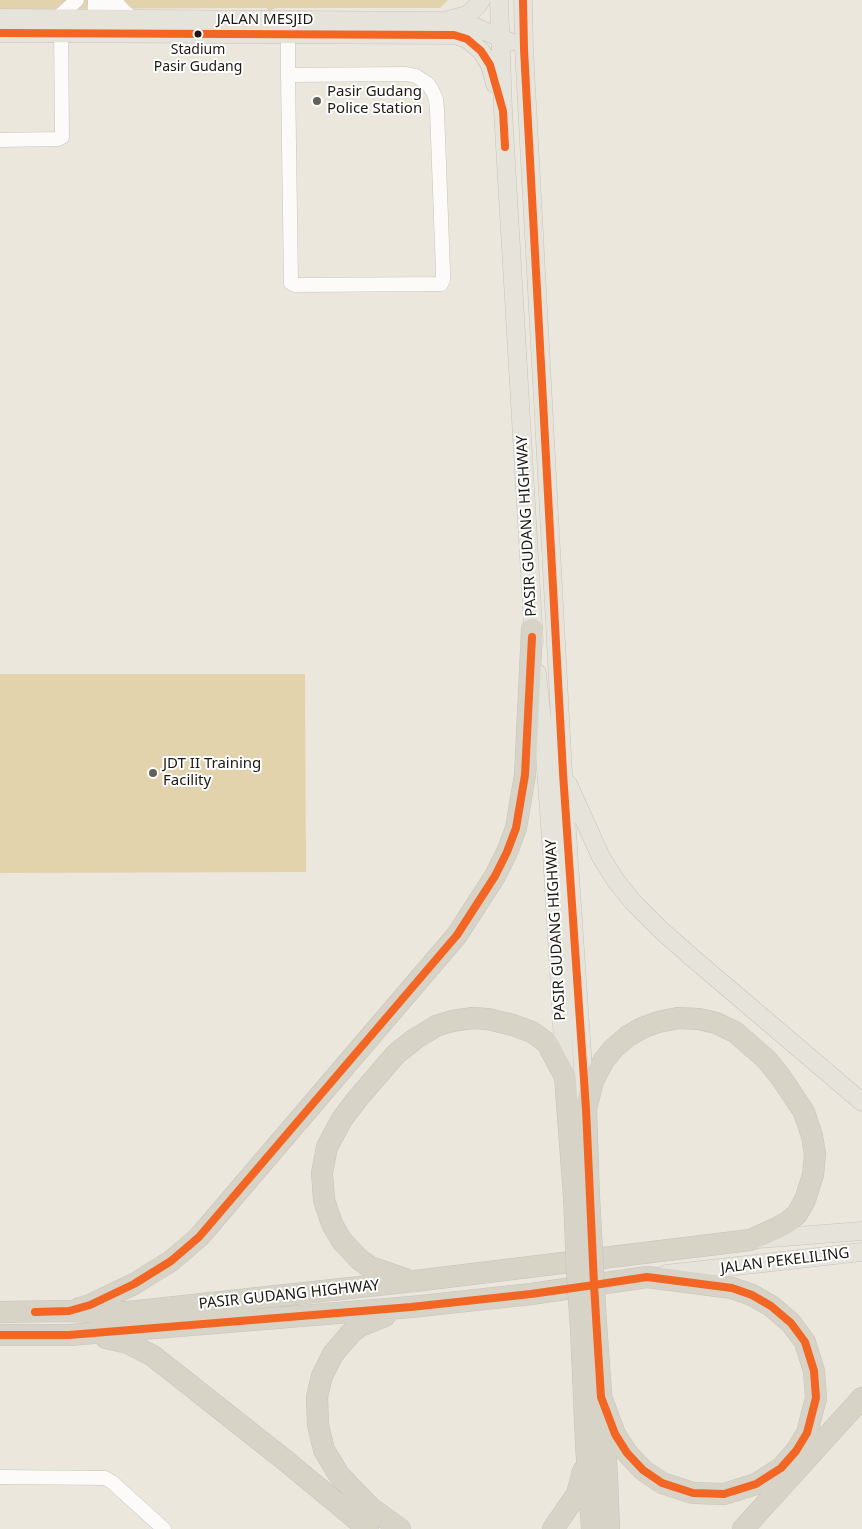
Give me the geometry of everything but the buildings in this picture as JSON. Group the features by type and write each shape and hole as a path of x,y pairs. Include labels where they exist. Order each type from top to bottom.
{"highway":[{"path":"69,1311 90,1305 134,1284 171,1261 199,1237 457,934 495,876 516,828 526,775 532,629"},
{"path":"415,1281 370,1267 359,1259 342,1241 332,1224 324,1200 322,1173 327,1147 347,1112 396,1054 436,1026 452,1021 473,1018 488,1019 532,1032 547,1043 565,1077"},
{"name":"PASIR GUDANG HIGHWAY","path":"0,1312 119,1312 415,1281 750,1240 788,1222 797,1214 810,1186 815,1154 812,1136 804,1112 780,1076 766,1059 735,1032 716,1023 690,1018 678,1018 642,1028 628,1036 614,1048 604,1060 593,1081 586,1109 582,1196 577,1272 589,1326"},
{"name":"PASIR GUDANG HIGHWAY","path":"565,1077 582,1196"},
{"path":"601,1397 615,1434 627,1453 643,1470 662,1483 693,1493 724,1494 756,1484 781,1468 796,1451 807,1433 816,1398 814,1371 805,1342 791,1323 771,1306 752,1295 732,1288 647,1277"},
{"name":"JALAN PEKELILING","path":"411,1307 531,1294 647,1277"},
{"path":"400,1529 370,1506 339,1475 324,1450 318,1425 317,1397 322,1376 333,1354 351,1333 372,1320 411,1307"},
{"name":"PASIR GUDANG HIGHWAY","path":"0,1335 69,1335 411,1307"},
{"path":"589,1326 601,1397 609,1529"},
{"path":"552,1529 578,1494 583,1476 586,1445 589,1326"},
{"path":"69,1335 128,1343 153,1356 286,1461 368,1529"},
{"path":"743,1529 862,1398"},
{"path":"586,1445 592,1529"}],"main road":[{"path":"445,21 467,14 481,0"},
{"name":"PASIR GUDANG HIGHWAY","path":"499,0 503,111 532,629 544,749 565,1077"},
{"name":"PASIR GUDANG HIGHWAY","path":"523,0 524,49 563,772 586,1109"},
{"name":"JALAN MESJID","path":"0,18 100,26 288,27 445,21 464,22 524,49"},
{"name":"JALAN MESJID","path":"100,26 134,19 454,34 467,39 481,51 490,65 503,111"},
{"name":"JALAN MESJID","path":"0,33 59,24"},
{"path":"511,241 520,236 525,236 534,241"},
{"path":"563,772 600,857 634,903 682,949 862,1102"},
{"name":"JALAN PEKELILING","path":"750,1240 862,1231"},
{"name":"JALAN PEKELILING","path":"647,1277 862,1252"}],"street":[{"path":"0,140 58,139 62,137 59,24 77,0"},
{"path":"95,0 100,26"},
{"path":"100,26 107,0"},
{"path":"114,0 134,19"},
{"path":"288,27 288,75 291,283 295,285 441,284 443,272 437,110 436,100 428,84 416,76 406,74 288,75"},
{"path":"0,1477 105,1478 112,1482 164,1529"}],"shaded area":[{"path":"0,0 448,0 440,8 275,8 269,12 267,8 0,9"},
{"name":"JDT II Training Facility","path":"0,674 305,674 306,872 0,873"}],"transit line":[{"path":"523,0 524,49 563,773 586,1109 594,1285"},
{"path":"0,33 454,35 467,39 481,51 490,65 503,111 505,147"},
{"path":"35,1312 69,1311 90,1305 134,1284 171,1261 199,1237 457,935 495,876 516,828 525,775 532,637"},
{"path":"647,1277 732,1288 752,1295 771,1306 791,1323 805,1342 814,1371 816,1398 807,1433 796,1451 781,1468 756,1484 724,1494 693,1493 662,1483 643,1470 627,1453 615,1434 601,1397 594,1285 647,1277"},
{"path":"0,1335 69,1335 411,1307 594,1285"}],"place":[{"name":"Stadium Pasir Gudang","path":"198,34"},
{"name":"Pasir Gudang Police Station","path":"317,101"},
{"name":"JDT II Training Facility","path":"153,773"}]}
